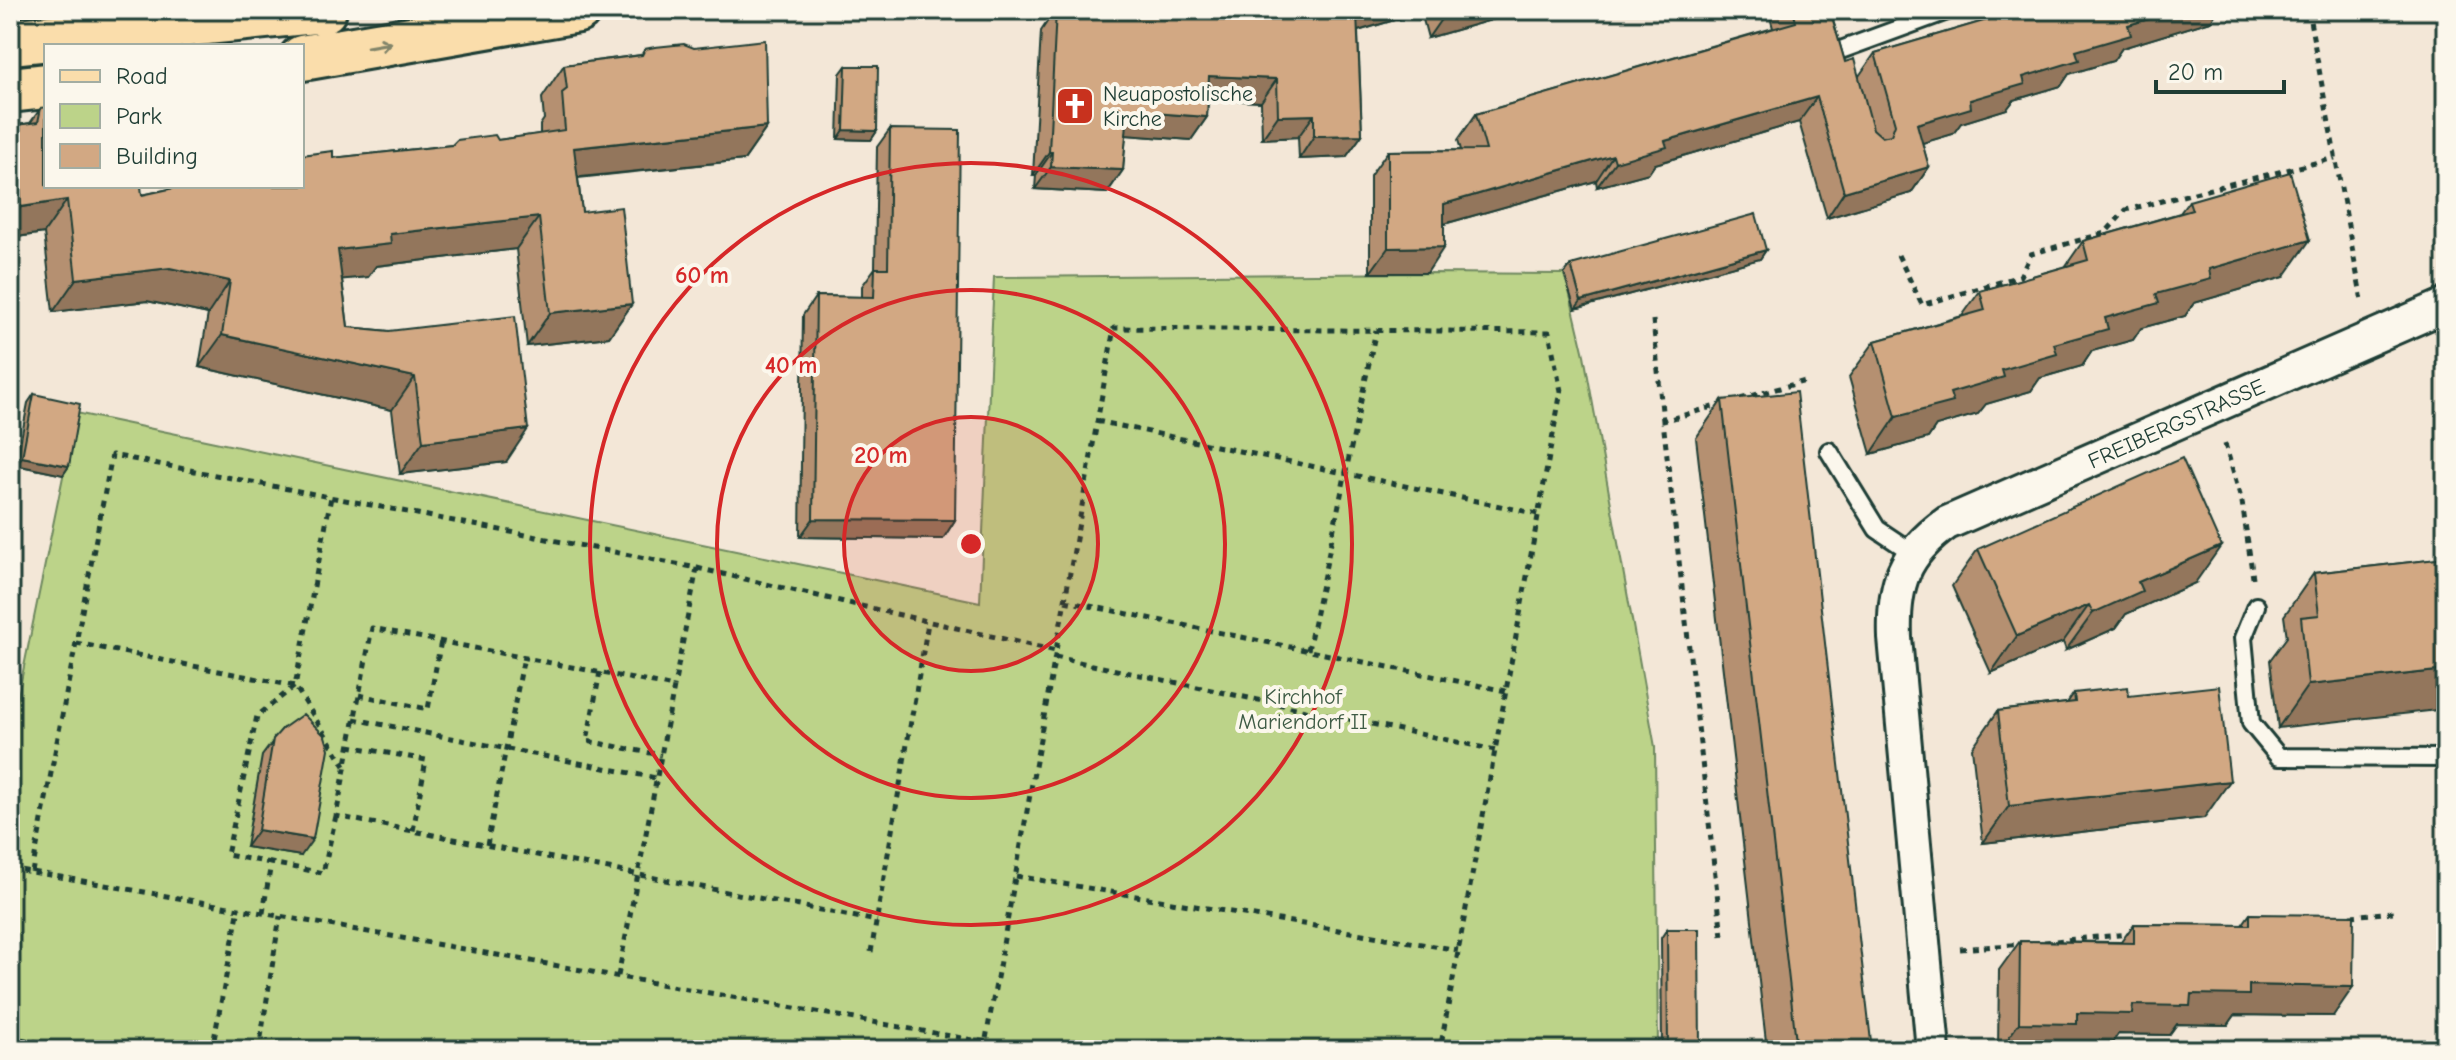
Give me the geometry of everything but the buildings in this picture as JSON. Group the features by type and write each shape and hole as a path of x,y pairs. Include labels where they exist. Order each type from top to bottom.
{"main road":[{"path":"10,42 324,10"},
{"path":"304,58 578,10"},
{"path":"10,90 44,86"}],"street":[{"name":"FREIBERGSTRASSE","path":"1933,1050 1895,638 1894,606 1900,580 1913,553 1929,535 1947,523 2446,305"}],"lane":[{"path":"1838,51 1950,10"},
{"path":"1829,451 1877,529 1913,553"},
{"path":"2256,606 2243,638 2251,723 2279,757 2446,758"}],"path":[{"path":"2308,10 2363,310"},
{"path":"1898,255 1922,305 2020,276 2031,254 2105,233 2126,210 2335,158"},
{"path":"1653,320 1722,936"},
{"path":"984,1050 1114,328 1549,332 1561,391 1440,1050"},
{"path":"1308,650 1376,330"},
{"path":"1663,421 1809,380"},
{"path":"1097,421 1538,514"},
{"path":"2222,435 2242,502 2256,606"},
{"path":"32,872 112,455 697,568 1056,654 1495,750"},
{"path":"331,497 295,686 257,716 227,855 323,873 372,628 674,687"},
{"path":"618,976 697,568"},
{"path":"1065,601 1506,691"},
{"path":"871,952 928,623"},
{"path":"359,695 428,709 441,641"},
{"path":"76,643 295,686 345,767"},
{"path":"487,845 524,657"},
{"path":"600,672 587,741 661,755"},
{"path":"354,719 656,778"},
{"path":"349,746 426,760 413,831"},
{"path":"336,816 877,921"},
{"path":"263,913 271,863"},
{"path":"10,868 1029,1050"},
{"path":"1016,876 1458,950"},
{"path":"212,1050 239,908"},
{"path":"2346,916 2393,912"},
{"path":"259,1050 280,916"},
{"path":"1955,949 2143,933"},
{"path":"10,1037 77,1050"}],"green space":[{"name":"Kirchhof Mariendorf II","path":"1565,274 1584,355 1655,747 1658,1050 10,1050 10,735 76,413 980,602 994,277"}],"place":[{"name":"Neuapostolische Kirche","path":"1075,106"}]}
